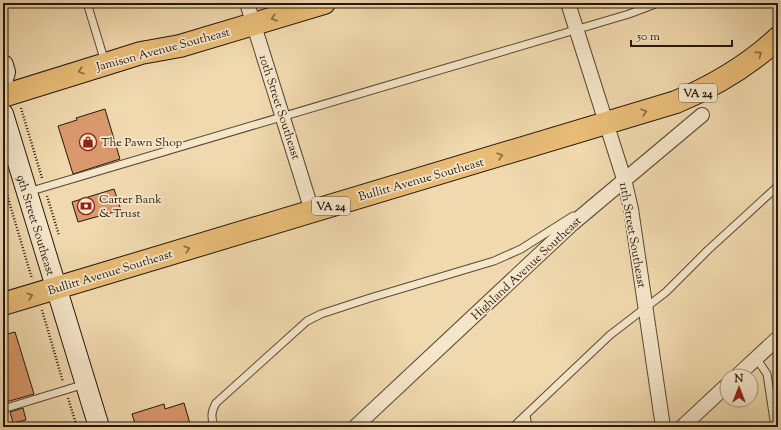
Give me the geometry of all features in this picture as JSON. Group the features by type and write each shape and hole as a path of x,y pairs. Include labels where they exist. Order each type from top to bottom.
{"main road":[{"name":"Jamison Avenue Southeast","path":"3,96 141,53 180,46 324,3"},
{"name":"Bullitt Avenue Southeast","path":"3,304 607,124 676,102 701,91 732,74 761,53 778,38"}],"street":[{"name":"10th Street Southeast","path":"247,3 312,211"},
{"name":"11th Street Southeast","path":"568,3 624,179 631,209 662,427"},
{"path":"3,65 5,72 3,79"},
{"name":"9th Street Southeast","path":"3,114 99,427"},
{"name":"Highland Avenue Southeast","path":"355,427 602,198 702,115"},
{"path":"745,368 778,338"},
{"path":"682,427 719,392"}],"lane":[{"path":"87,3 106,64"},
{"path":"26,192 283,118 629,14 658,3"},
{"path":"514,427 610,335 666,292 708,250 778,186"},
{"path":"214,427 211,418 212,410 216,403 307,321 321,314 370,298 494,261 521,249 602,198"},
{"path":"756,358 767,374 774,427"},
{"path":"3,409 86,384"},
{"path":"526,415 528,427"}],"building":[{"path":"105,109 120,159 73,174 58,126 77,120 76,118"},
{"path":"114,189 121,210 78,222 72,202"},
{"path":"15,332 34,394 6,402 3,390 3,335"},
{"path":"184,403 191,427 136,427 132,414 164,404 165,409"},
{"path":"23,408 26,420 13,423 10,412"}],"place":[{"name":"The Pawn Shop","path":"88,142"},
{"name":"Carter Bank & Trust","path":"86,206"}]}
